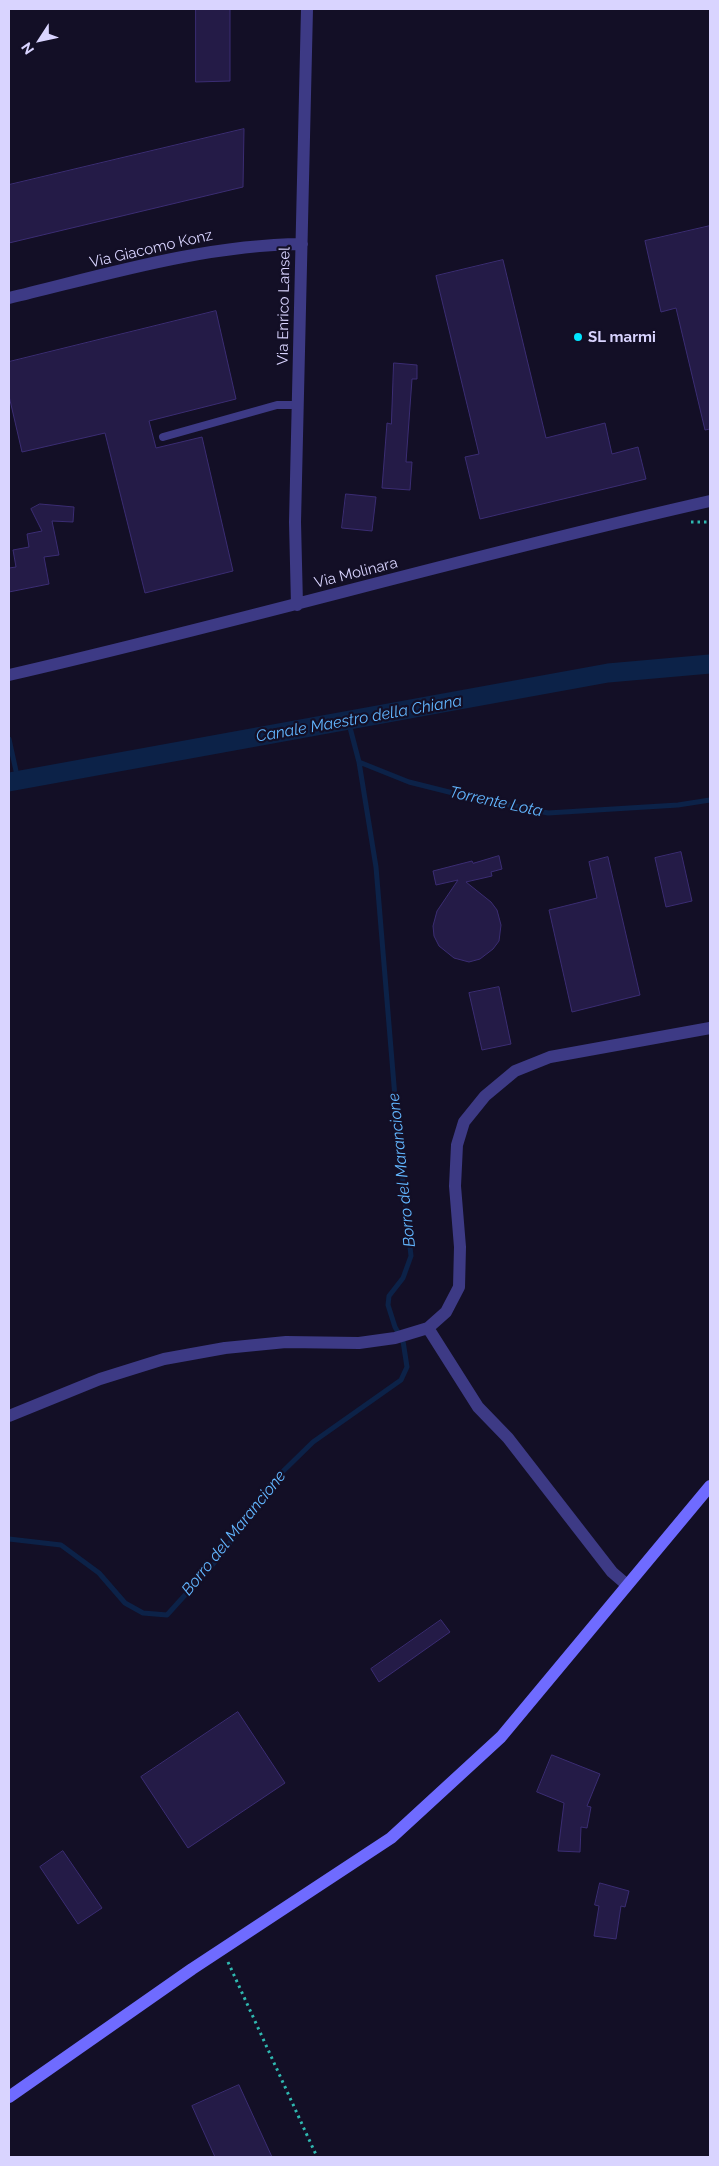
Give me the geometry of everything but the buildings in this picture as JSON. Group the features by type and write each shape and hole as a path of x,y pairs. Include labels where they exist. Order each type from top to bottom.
{"main road":[{"path":"9,2097 221,1950 391,1838 501,1737 710,1486"}],"street":[{"name":"Via Enrico Lansel","path":"297,605 295,522 307,9"},
{"name":"Via Giacomo Konz","path":"9,298 211,251 261,244 302,244"},
{"name":"Via Molinara","path":"9,674 140,645 250,615 297,605 613,523 710,501"},
{"path":"9,1416 100,1378 164,1359 225,1348 286,1342 359,1343 395,1338 428,1328 446,1312 459,1287 460,1247 455,1186 456,1145 464,1122 485,1096 515,1072 550,1057 710,1028"},
{"path":"428,1328 478,1407 508,1438 612,1572 627,1585"}],"lane":[{"path":"163,437 277,405 298,406"}],"path":[{"path":"221,1950 240,1985 317,2157"}],"waterway":[{"name":"Canale Maestro della Chiana","path":"9,782 608,673 710,664"},
{"name":"Torrente Lota","path":"348,720 359,762 409,782 465,796 548,813 678,805 710,800"},
{"path":"9,739 18,780"},
{"name":"Borro del Marancione","path":"9,1539 61,1545 99,1573 125,1603 143,1613 167,1615 223,1553 270,1484 313,1442 401,1380 407,1367 403,1341 395,1327 388,1305 389,1296 403,1278 411,1256 399,1146 376,867 359,762"}],"place":[{"name":"SL marmi","path":"578,337"}]}
